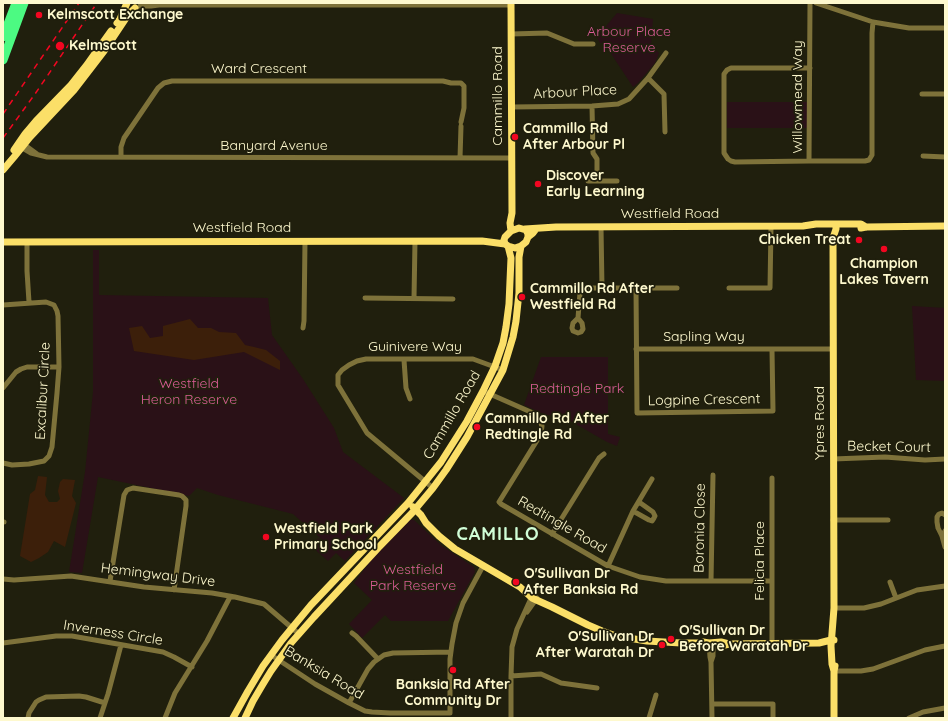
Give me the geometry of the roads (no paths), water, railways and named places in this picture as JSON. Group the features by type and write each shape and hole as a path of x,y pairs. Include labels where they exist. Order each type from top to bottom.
{"highway":[{"path":"3,37 16,3"},
{"path":"4,56 24,3"}],"main road":[{"path":"3,170 21,145 25,134 86,66 120,19 127,3 130,6 139,6"},
{"name":"Cammillo Road","path":"511,4 511,231"},
{"path":"3,166 74,90 128,15 139,6"},
{"path":"36,121 40,122 57,107"},
{"name":"Cammillo Road","path":"512,213 522,229"},
{"name":"Westfield Road","path":"522,229 556,227 771,227 816,224 833,227 861,224 866,227 945,226"},
{"name":"Ypres Road","path":"833,227 833,520 835,624 832,664 834,671 834,718"},
{"path":"528,238 528,232 522,229 511,231 506,243 515,248 521,246 536,229"},
{"name":"Westfield Road","path":"3,242 482,241 506,243"},
{"name":"Cammillo Road","path":"233,718 271,655 292,628 311,605 407,505 426,482 449,450 483,391 495,366 503,343 506,327 509,304 511,258 506,243"},
{"name":"Cammillo Road","path":"245,718 253,701 279,660 299,634 414,511 446,470 467,437 503,370 515,330 519,293 519,257 521,246"},
{"path":"407,505 421,515 426,523 439,536 483,566 520,588 526,589 535,597 546,600 552,607 588,626 616,636 647,641 681,643 703,642 711,645 721,642 729,644 833,643"}],"street":[{"name":"Willowmead Way","path":"810,3 809,161 866,161 872,155 873,22"},
{"path":"816,3 873,22 909,28 945,28"},
{"path":"139,6 151,6 156,4 511,4"},
{"path":"511,34 547,33 574,44 593,44"},
{"name":"Arbour Place","path":"512,107 592,106 618,104 629,99 648,78 666,53"},
{"path":"809,161 735,162 731,161 726,156 724,153 724,74 731,68 810,68"},
{"path":"648,78 664,94 665,132"},
{"name":"Ward Crescent","path":"121,158 121,147 124,138 158,88 169,82 443,81 461,84 464,86 464,108 461,124 460,158"},
{"path":"922,94 945,94"},
{"path":"592,106 594,153 597,159 596,181"},
{"name":"Banyard Avenue","path":"21,145 38,155 47,157 511,158"},
{"path":"923,156 945,157"},
{"path":"588,181 617,181"},
{"path":"601,227 602,288"},
{"path":"730,288 770,288 771,227"},
{"path":"303,328 305,241"},
{"path":"414,298 415,241"},
{"path":"27,242 29,302"},
{"path":"578,318 581,288 677,288"},
{"path":"636,288 636,349"},
{"path":"365,298 453,299"},
{"name":"Excalibur Circle","path":"3,305 29,302 49,302 54,305 58,316 59,367 52,447 49,456 44,461 29,464 12,465 3,463"},
{"name":"Sapling Way","path":"636,349 833,349"},
{"name":"Logpine Crescent","path":"636,349 637,413 773,412 772,350"},
{"name":"Guinivere Way","path":"433,488 367,433 338,385 338,375 342,370 357,361 366,359 473,359 503,370"},
{"path":"404,360 406,388 410,399"},
{"path":"3,388 21,368 59,367"},
{"name":"Redtingle Road","path":"483,391 533,413 539,418 542,426 541,434 499,502 608,566 640,577 666,581 772,581"},
{"path":"552,534 604,454"},
{"name":"Becket Court","path":"833,459 885,457 925,460 945,459"},
{"name":"Boronia Close","path":"711,581 713,475"},
{"name":"Felicia Place","path":"772,478 772,643"},
{"path":"608,566 633,511 652,479"},
{"path":"110,581 124,495 127,490 133,488 179,495 186,500 174,590"},
{"path":"633,511 652,521 654,518 655,516 653,512 639,502"},
{"path":"945,515 941,513 937,517 938,528 945,547"},
{"path":"833,520 888,520"},
{"path":"942,536 945,531"},
{"name":"Banksia Road","path":"271,655 315,684 365,711 390,716 450,713 451,652 456,623 460,609 483,566"},
{"name":"Hemingway Drive","path":"3,579 14,580 71,576 144,587 212,593 264,604 299,634"},
{"path":"890,582 896,598"},
{"path":"834,608 864,608 881,604 917,590 945,586"},
{"path":"165,718 175,693 212,634 230,597"},
{"path":"511,718 512,647 517,629 535,597"},
{"path":"352,633 378,659"},
{"name":"Inverness Circle","path":"3,643 56,636 84,638 167,654 192,667"},
{"path":"100,718 121,645"},
{"path":"711,645 713,656 711,662 712,718"},
{"path":"834,671 861,671 873,669 925,650 945,646"},
{"path":"349,703 368,669 384,655 393,653 451,652"},
{"path":"511,676 541,674 561,683 597,688"},
{"path":"649,718 656,694"},
{"path":"28,718 29,713 36,702 46,697 79,696 105,703"},
{"path":"712,704 773,704 773,718"},
{"path":"909,718 924,712 945,708"}],"railway":[{"path":"3,114 79,3"},
{"path":"3,138 97,3"}],"place":[{"name":"Kelmscott Exchange","path":"39,15"},
{"name":"Kelmscott","path":"60,46"},
{"name":"Cammillo Rd After Arbour Pl","path":"515,137"},
{"name":"Discover Early Learning","path":"538,184"},
{"name":"Chicken Treat","path":"859,240"},
{"name":"Champion Lakes Tavern","path":"884,249"},
{"name":"Cammillo Rd After Westfield Rd","path":"522,297"},
{"name":"Cammillo Rd After Redtingle Rd","path":"477,427"},
{"name":"Westfield Park Primary School","path":"266,537"},
{"name":"O'Sullivan Dr After Banksia Rd","path":"516,582"},
{"name":"O'Sullivan Dr Before Waratah Dr","path":"671,639"},
{"name":"O'Sullivan Dr After Waratah Dr","path":"662,645"},
{"name":"Banksia Rd After Community Dr","path":"453,670"}],"district":[{"name":"CAMILLO","path":"498,535"}],"park label":[{"name":"Arbour Place Reserve","path":"629,40"},
{"name":"Redtingle Park","path":"577,389"},
{"name":"Westfield Heron Reserve","path":"189,392"},
{"name":"Westfield Park Reserve","path":"413,578"}]}
